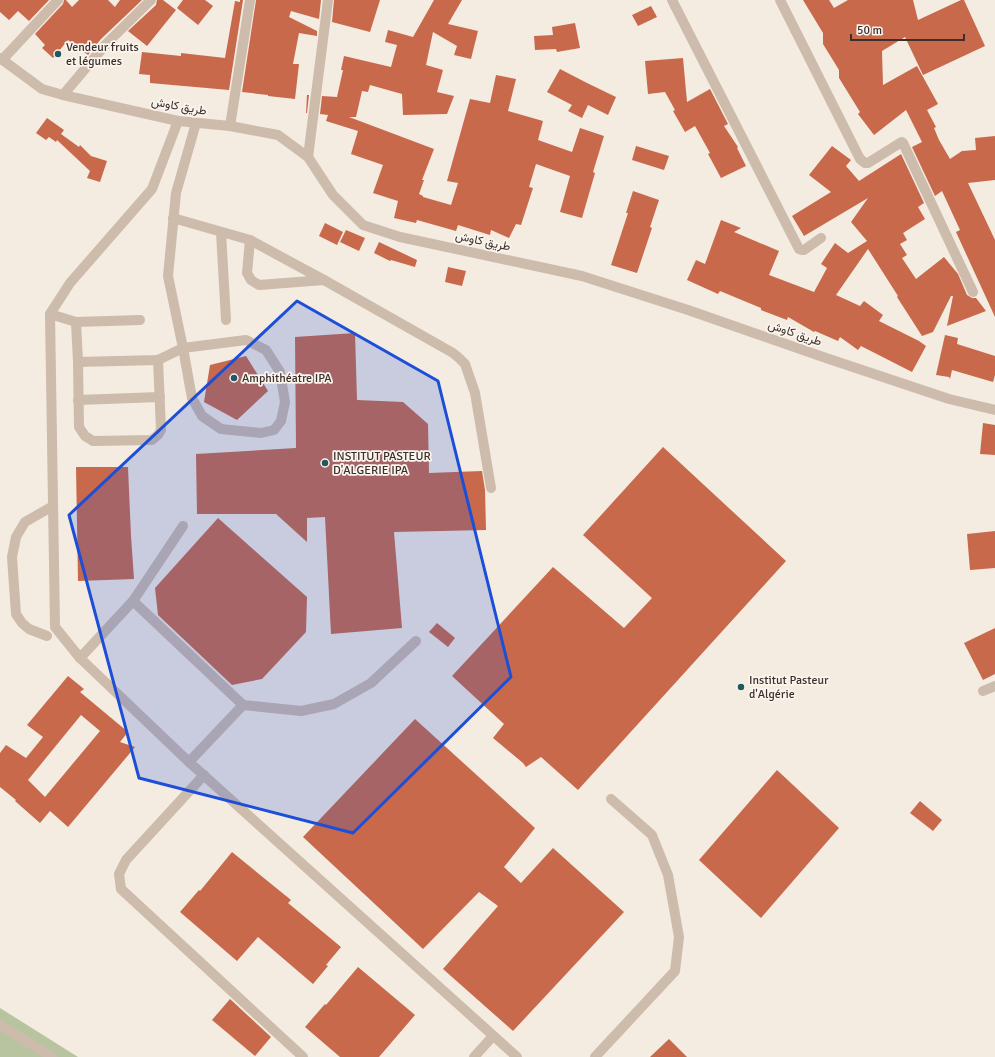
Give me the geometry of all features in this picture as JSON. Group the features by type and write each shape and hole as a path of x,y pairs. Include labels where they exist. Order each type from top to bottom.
{"street":[{"path":"1,59 58,0"},
{"path":"63,95 106,44 151,0"},
{"path":"230,126 250,0"},
{"path":"308,157 328,0"},
{"path":"672,0 800,249 804,250 821,238"},
{"path":"780,0 860,159 865,163 868,163 900,143 903,143 973,292"},
{"name":"طريق كاوش","path":"1,59 42,88 63,95 178,121 230,126 278,135 308,157 333,195 363,225 400,237 582,276 688,310 949,399 995,410"},
{"path":"178,121 152,189 70,283 50,314 55,627 80,658 189,762 517,1057"},
{"path":"78,362 158,360 183,348 246,340 266,350 280,372 286,402 281,421 274,430 261,433 221,429 202,416 192,398 183,348 168,276 176,193 196,123"},
{"path":"173,218 250,240 453,353 465,364 475,393 491,488"},
{"path":"221,232 226,320"},
{"path":"250,240 247,273 251,280 259,285 324,280"},
{"path":"50,314 76,322 140,320"},
{"path":"76,322 79,427 85,436 93,441 152,440 158,435 161,430 158,360"},
{"path":"78,400 160,397"},
{"path":"47,636 29,629 22,623 16,614 12,557 16,537 25,522 53,506"},
{"path":"80,658 134,601 183,526"},
{"path":"134,601 243,705 301,711 334,704 371,683 416,641"},
{"path":"983,691 995,686"},
{"path":"189,762 243,705"},
{"path":"204,775 126,860 119,874 121,889 303,1057"},
{"path":"595,1057 674,971 679,937 668,875 652,835 611,799"},
{"path":"0,1025 52,1057"},
{"path":"474,1057 493,1036"}],"highlighted area":[{"path":"297,301 438,381 511,677 353,833 139,778 69,515"}],"green space":[{"path":"0,1008 78,1057 0,1057"}],"building":[{"path":"0,0 49,0 29,21 18,11 9,20 0,12"},
{"path":"64,0 66,0 72,7 79,0 108,0 115,7 120,0 142,0 101,39 88,55 68,40 53,58 42,48 45,45 35,34 63,4"},
{"path":"157,0 163,0 176,10 147,46 128,31 156,5"},
{"path":"183,0 205,0 213,6 198,25 177,8"},
{"path":"240,0 243,0 229,90 150,83 150,75 139,74 142,52 181,56 181,53 225,58 235,1 240,2"},
{"path":"256,0 321,0 319,19 291,11 289,17 317,31 317,36 299,33 293,64 299,64 295,99 242,92"},
{"path":"334,0 380,0 370,32 332,22"},
{"path":"434,0 462,0 448,24 478,31 471,59 454,55 457,46 433,32 426,65 443,70 437,92 454,96 447,114 403,115 402,94 370,85 368,92 362,91 356,117 349,117 434,149 422,180 424,180 419,194 423,197 451,205 458,183 447,181 470,99 490,103 496,75 516,79 508,111 543,121 538,140 572,152 580,128 604,136 593,172 595,173 582,218 560,212 570,176 536,164 529,187 533,188 521,225 516,224 509,238 491,230 490,235 458,225 456,231 417,220 416,223 394,218 398,201 373,193 383,165 351,154 358,131 326,121 328,115 320,114 322,96 337,97 343,70 341,70 344,56 391,67 397,45 385,42 388,30 413,37"},
{"path":"803,0 829,0 834,8 848,0 913,0 918,20 964,0 985,46 923,75 905,37 882,51 883,85 917,66 938,104 927,110 936,127 934,128 939,140 950,159 962,151 976,150 975,138 995,136 995,180 968,183 995,240 995,317 956,232 960,230 942,191 935,196 912,147 922,142 906,110 874,135 858,114 860,112 839,78 839,70 823,44 823,33"},
{"path":"651,6 657,17 638,26 632,15"},
{"path":"575,23 580,48 557,52 556,49 535,50 534,36 553,35 552,27"},
{"path":"683,58 687,102 710,89 728,124 724,126 738,147 737,148 746,166 721,178 708,154 710,153 695,126 685,132 673,111 675,110 665,92 648,94 645,61"},
{"path":"560,69 616,97 608,115 588,105 582,118 568,111 572,105 547,92"},
{"path":"307,95 309,95 306,113"},
{"path":"47,118 64,130 61,134 79,147 80,145 91,156 107,161 100,182 87,178 90,171 57,140 56,142 49,137 46,140 36,133"},
{"path":"636,146 669,156 664,170 632,160"},
{"path":"832,146 851,160 846,166 859,181 901,154 924,203 918,207 925,219 903,233 907,240 900,244 907,255 902,258 916,279 944,257 958,274 967,295 972,298 976,298 986,311 947,326 953,296 951,296 933,332 922,336 868,249 836,295 860,306 864,301 883,315 879,321 926,346 912,372 861,346 858,350 840,337 838,341 815,331 814,332 788,317 787,320 720,291 718,294 687,280 696,260 705,264 721,220 741,228 734,232 779,251 769,275 814,292 827,268 821,264 835,243 848,253 867,241 851,222 868,198 804,236 792,216 831,192 809,175"},
{"path":"633,191 659,200 650,227 652,228 637,273 611,265 628,213 626,213"},
{"path":"325,223 343,232 337,245 319,236"},
{"path":"346,230 365,238 359,251 340,242"},
{"path":"379,242 417,260 415,267 391,260 390,261 374,253"},
{"path":"448,267 466,271 462,286 445,282"},
{"path":"355,333 357,400 403,402 428,424 429,473 482,471 485,490 486,530 394,532 402,628 331,634 325,517 307,518 307,542 276,514 197,514 196,454 296,448 295,337"},
{"path":"945,335 958,338 957,344 995,356 995,375 993,382 952,370 950,379 949,377 936,375"},
{"name":"Amphithéatre IPA","path":"246,356 268,391 237,420 204,402 210,365"},
{"path":"983,423 995,425 995,455 980,454"},
{"path":"663,447 786,561 578,790 541,757 526,767 493,738 504,724 452,676 553,567 624,628 652,598 583,535"},
{"path":"76,467 128,467 134,579 78,581"},
{"path":"218,518 307,597 306,632 262,679 232,685 158,615 155,588"},
{"path":"995,531 995,568 970,570 967,534"},
{"path":"437,623 455,638 448,647 429,632"},
{"path":"995,628 995,674 983,680 964,643"},
{"path":"68,676 84,689 80,692 128,732 120,742 135,747 68,827 50,811 40,823 0,787 0,753 6,745 26,758 43,737 27,725","holes":["81,715 100,731 45,797 28,780"]},
{"path":"415,719 535,828 504,867 521,883 553,848 624,912 513,1031 443,969 498,906 479,892 423,949 303,837"},
{"path":"777,770 839,828 761,918 699,860"},
{"path":"920,801 942,820 933,831 910,813"},
{"path":"232,852 291,900 288,903 341,947 313,984 258,937 237,961 180,912 199,890 200,891"},
{"path":"358,967 415,1015 379,1057 340,1057 305,1027"},
{"path":"230,999 271,1037 255,1056 212,1020"},
{"path":"669,1039 687,1057 650,1057"}],"place":[{"name":"Vendeur fruits et légumes","path":"58,54"},
{"name":"Amphithéatre IPA","path":"234,378"},
{"name":"INSTITUT PASTEUR D'ALGERIE IPA","path":"325,463"},
{"name":"Institut Pasteur d'Algérie","path":"741,687"}]}
